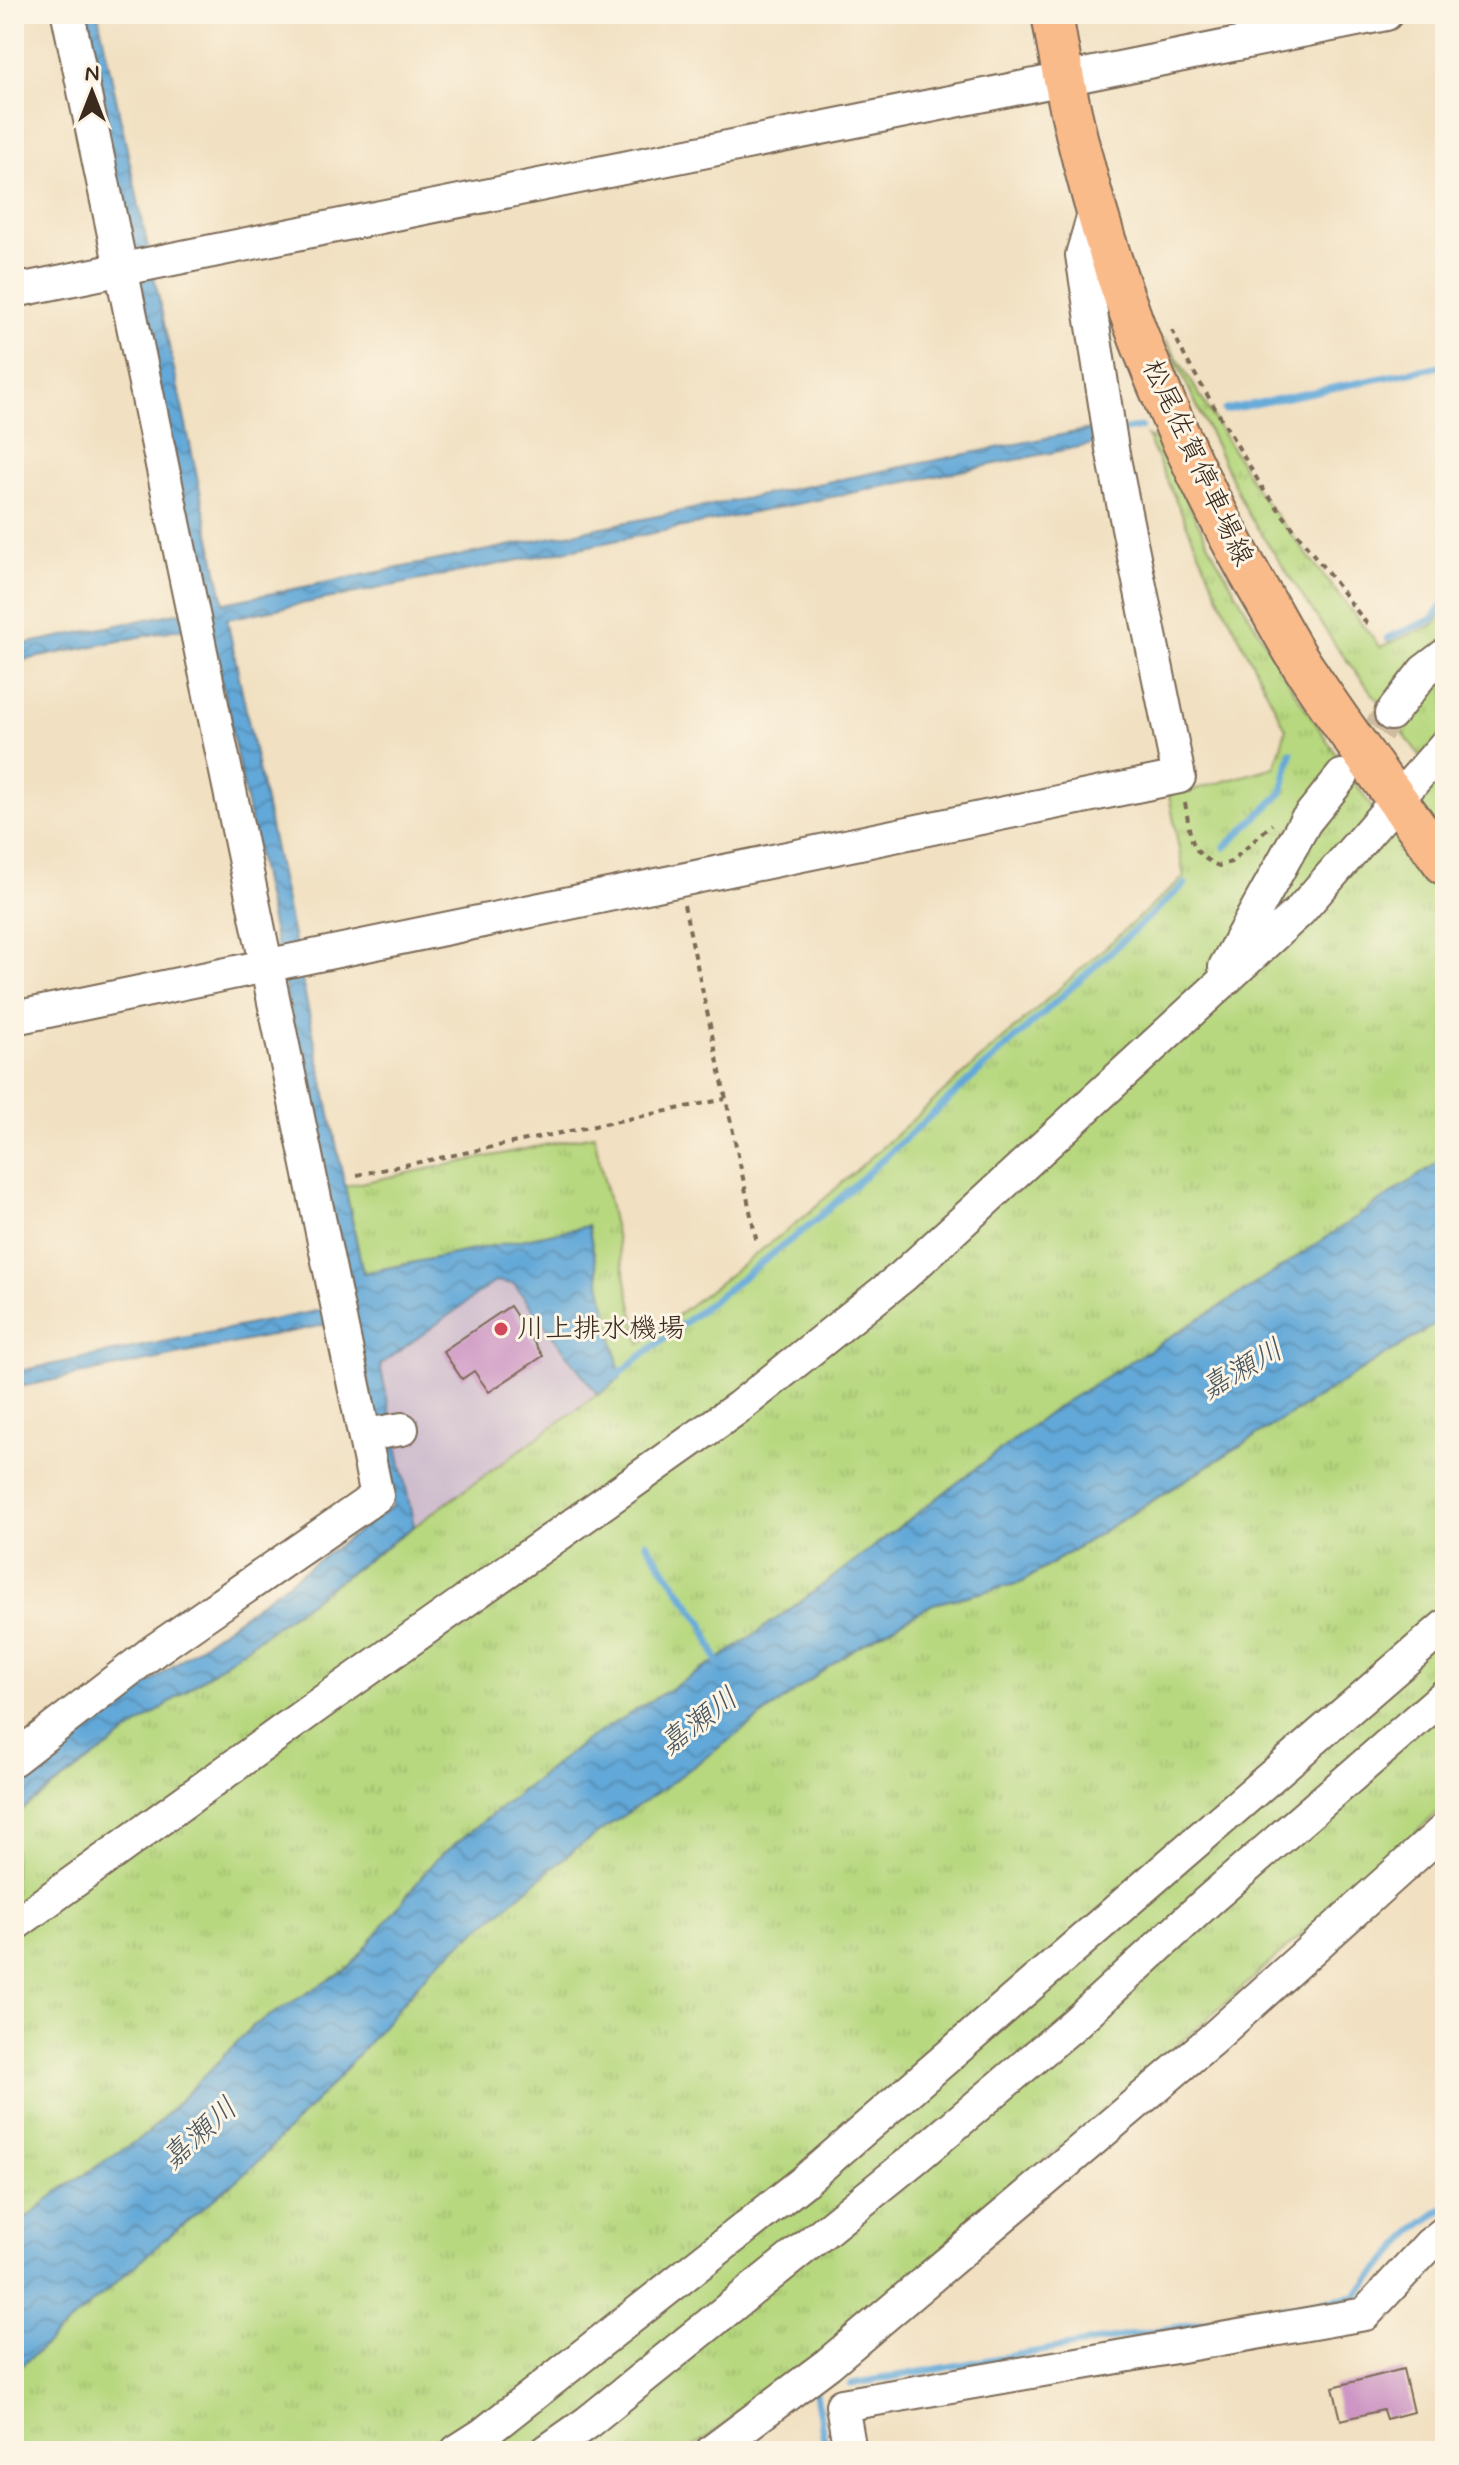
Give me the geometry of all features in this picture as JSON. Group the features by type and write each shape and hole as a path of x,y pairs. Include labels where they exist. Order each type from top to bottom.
{"main road":[{"name":"松尾佐賀停車場線","path":"1052,14 1063,80 1128,315 1184,446 1233,547 1306,671 1445,865"}],"street":[{"path":"14,1759 155,1650 377,1496 68,14"},
{"path":"14,291 1386,14"},
{"path":"14,1018 1179,777 1112,449 1082,255 1096,207"},
{"path":"1391,714 1424,671 1445,655"},
{"path":"14,1925 305,1714 739,1407 903,1276 1300,911 1445,745"},
{"path":"1215,987 1305,822 1342,776"},
{"path":"365,1435 402,1429"},
{"path":"457,2451 482,2435 802,2183 1445,1626"},
{"path":"547,2451 601,2412 918,2156 1074,2024 1208,1901 1445,1695"},
{"path":"712,2451 828,2364 1211,2040 1445,1829"},
{"path":"842,2405 1365,2314 1445,2232"},
{"path":"828,2364 842,2405 850,2451"}],"path":[{"path":"1168,322 1186,359 1263,489 1367,624"},
{"path":"1179,777 1195,849 1203,860"},
{"path":"679,880 757,1243"},
{"path":"357,1175 725,1099"}],"shaded area":[{"path":"496,1280 514,1284 598,1395 414,1526 379,1365"}],"green space":[{"path":"1165,338 1260,495 1380,647 1435,624 1445,610 1445,1158 1268,1276 1057,1407 803,1600 718,1660 586,1740 436,1859 350,1967 253,2026 148,2133 60,2190 14,2228 14,1815 620,1378 588,1226 363,1273 345,1186 594,1135 640,1344 804,1217 1184,877 1168,789 1189,791 1275,767 1286,729 1222,603 1147,436 1156,441 1216,558 1290,685 1387,830 1435,775 1338,649 1248,514"},
{"path":"1445,1318 1445,1806 1203,2023 818,2357 688,2451 14,2451 14,2372 250,2169 337,2079 433,1967 575,1849 849,1652 933,1604 1021,1583"}],"water":[{"path":"80,14 98,14 224,603 1091,429 1094,444 227,619 363,1273 588,1226 621,1378 598,1395 514,1284 496,1281 380,1365 414,1526 14,1815 14,1781 393,1506 354,1319 14,1388 14,1372 351,1304 209,623 14,662 14,646 206,607"},
{"name":"嘉瀬川","path":"1445,1158 1445,1318 1020,1583 933,1604 849,1652 575,1849 433,1967 337,2079 250,2169 14,2372 14,2228 60,2190 148,2133 253,2026 350,1967 436,1859 586,1740 718,1660 803,1600 1057,1407 1268,1276"}],"building":[{"name":"川上排水機場","path":"510,1306 543,1356 489,1392 474,1371 462,1379 443,1351"},
{"path":"1403,2369 1413,2412 1386,2419 1383,2410 1341,2420 1333,2387"}],"waterway":[{"path":"1225,410 1445,365"},
{"path":"1126,430 1141,427"},
{"path":"1388,638 1433,619 1445,602"},
{"path":"1225,847 1282,793 1291,753"},
{"path":"620,1373 816,1220 1185,884"},
{"name":"嘉瀬川","path":"646,1543 702,1622 720,1667"},
{"path":"851,2384 1356,2296 1415,2229 1445,2207"},
{"path":"816,2394 826,2451"}],"tunnel":[{"path":"1348,768 1391,714"}],"place":[{"name":"川上排水機場","path":"501,1329"}]}
